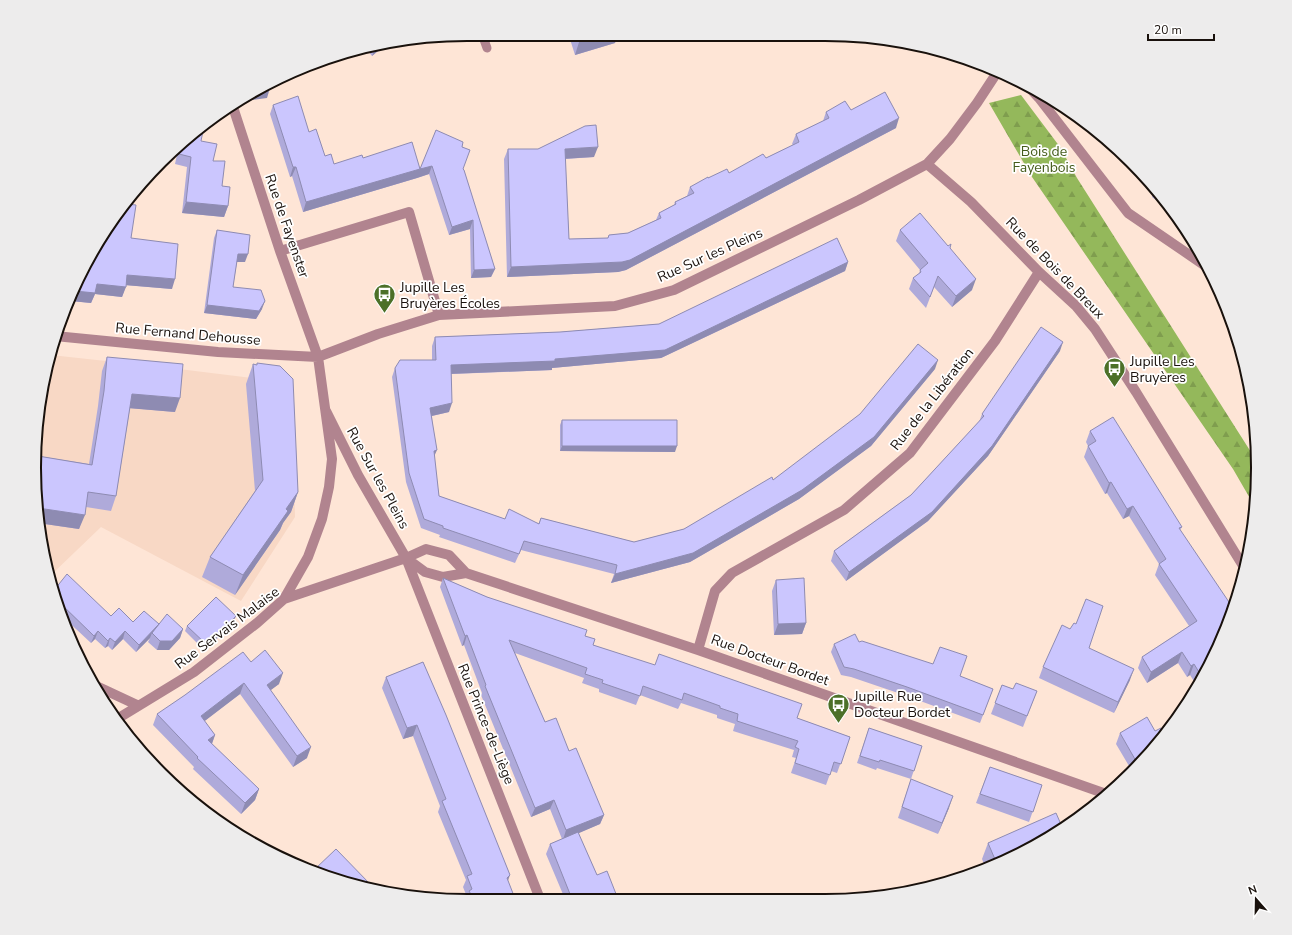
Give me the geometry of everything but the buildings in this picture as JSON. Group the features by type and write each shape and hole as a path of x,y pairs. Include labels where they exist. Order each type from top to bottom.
{"street":[{"path":"927,164 950,139 995,76"},
{"path":"1040,99 1128,213 1197,260"},
{"name":"Rue de Fayenster","path":"234,111 280,251 318,357"},
{"name":"Rue de Bois de Breux","path":"927,164 971,202 1039,272 1076,306 1095,329 1136,392 1240,561"},
{"name":"Rue Sur les Pleins","path":"284,599 308,557 322,519 330,487 332,459 318,357 378,334 439,315 615,306 674,290 859,200 927,164"},
{"path":"280,251 409,212 439,315"},
{"name":"Rue de la Libération","path":"698,650 715,591 732,573 844,510 910,453 995,341 1039,272"},
{"name":"Rue Fernand Dehousse","path":"62,337 218,352 318,357"},
{"name":"Rue Sur les Pleins","path":"326,411 358,476 406,558"},
{"name":"Rue Docteur Bordet","path":"406,558 426,549 449,555 466,572 698,650 1101,792"},
{"path":"406,558 425,572 443,578 466,572"},
{"name":"Rue Servais Malaise","path":"121,716 137,705 194,672 257,623 284,599 406,558"},
{"name":"Rue Prince-de-Liège","path":"406,558 538,894"},
{"path":"103,689 137,705"}],"lane":[{"path":"484,41 487,48"}],"shaded area":[{"path":"56,356 277,381 292,399 295,517 241,601 101,527 54,572 49,551 45,523 41,468 45,412 49,384"}],"green space":[{"name":"Bois de Fayenbois","path":"1021,95 1060,147 1077,178 1250,451 1250,498 1233,469 1032,177 989,103"}],"place":[{"name":"Jupille Les Bruyères Écoles","path":"384,314"},
{"name":"Jupille Les Bruyères","path":"1114,388"},
{"name":"Jupille Rue Docteur Bordet","path":"838,724"}]}
